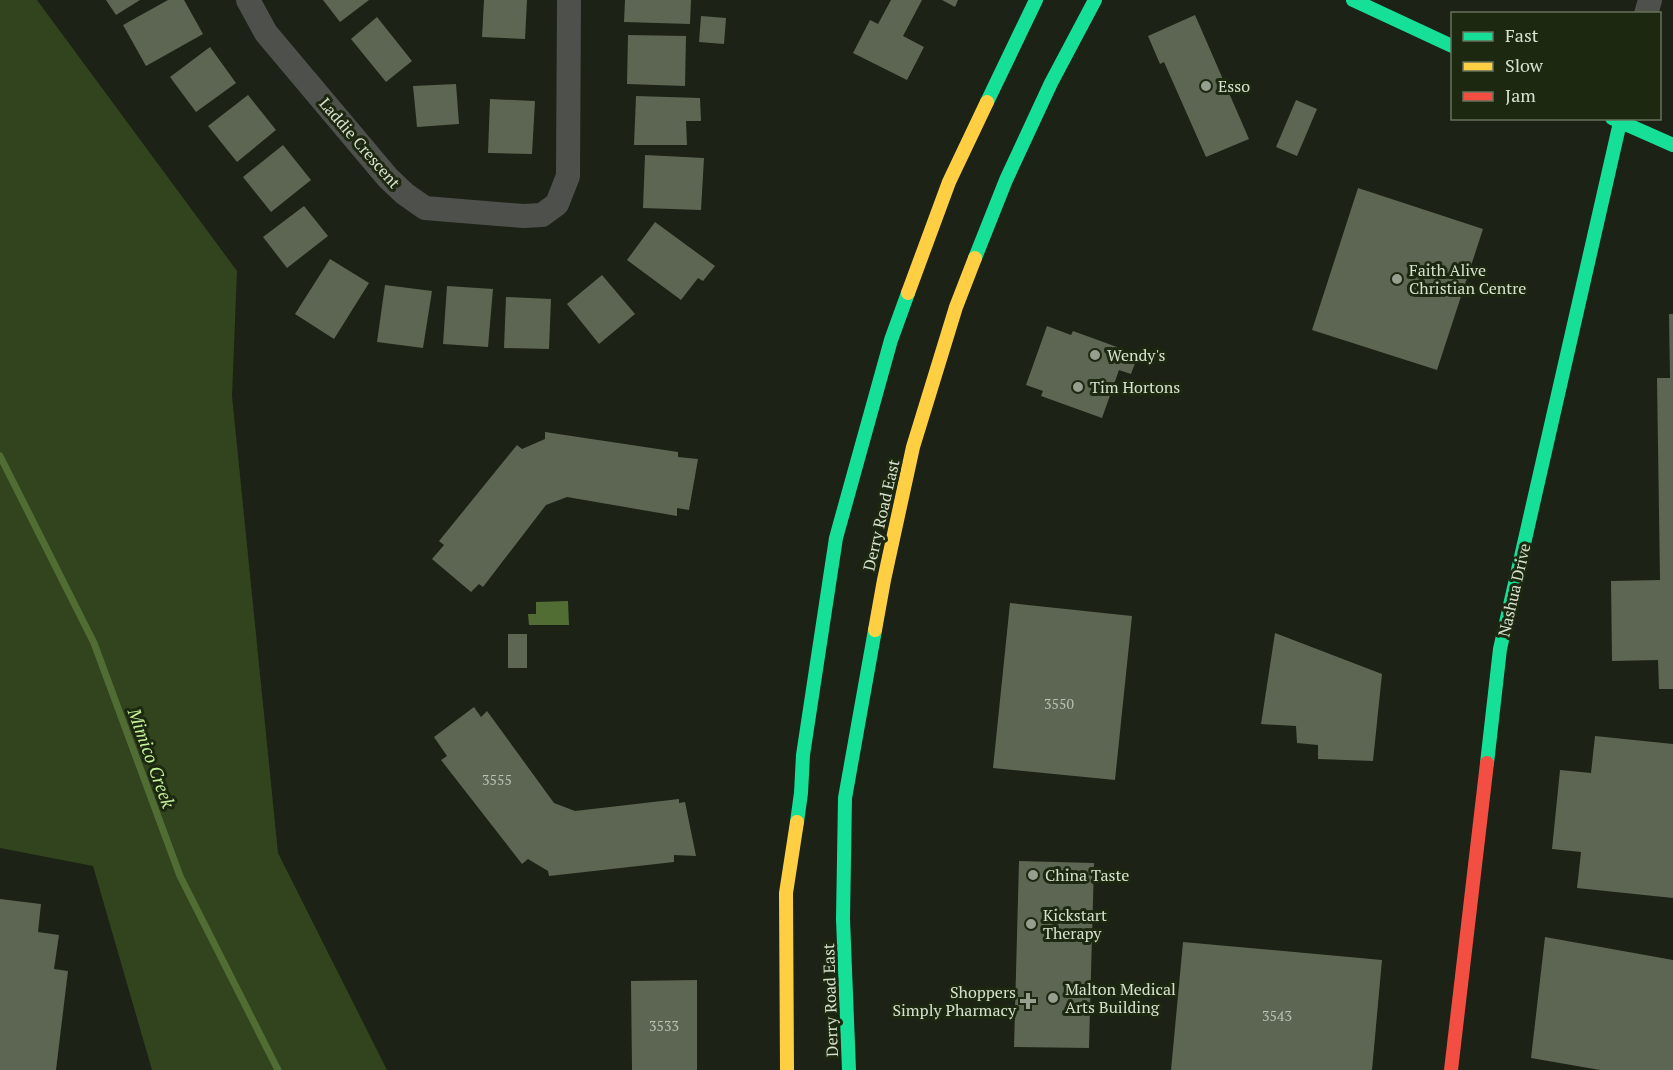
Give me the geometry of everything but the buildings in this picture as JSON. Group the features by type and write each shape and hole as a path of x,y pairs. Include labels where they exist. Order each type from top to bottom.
{"main road":[{"path":"787,1070 786,893 801,793 803,755 836,538 891,340 949,182 1036,0"},
{"name":"Derry Road East","path":"849,1070 843,919 845,798 884,580 913,447 956,307 1006,180 1051,83 1095,0"},
{"path":"1353,0 1451,46"},
{"path":"1618,120 1673,145"},
{"name":"Nashua Drive","path":"1451,1070 1500,649 1618,120"}],"street":[{"name":"Laddie Crescent","path":"248,0 266,33 388,178 405,195 424,208 523,216 542,215 557,204 568,176 569,0"}],"shaded area":[{"path":"0,0 37,0 237,271 232,396 278,853 387,1070 152,1070 93,866 0,848"},
{"path":"568,601 569,625 529,625 528,614 536,614 536,602"}],"waterway":[{"name":"Mimico Creek","path":"0,456 94,643 180,876 278,1070"}],"traffic: fast":[{"path":"987,102 1036,0"},
{"path":"975,258 1006,180 1051,83 1095,0"},
{"path":"1353,0 1451,46"},
{"path":"1617,120 1673,145"},
{"path":"1487,763 1500,649 1621,120"},
{"path":"797,822 803,755 836,538 891,340 908,293"},
{"path":"849,1070 843,919 845,798 875,630"}],"traffic: slow":[{"path":"908,293 949,182 987,102"},
{"path":"875,630 913,447 956,307 975,258"},
{"path":"787,1070 786,893 797,822"}],"traffic: jam":[{"path":"1451,1070 1487,763"}],"place":[{"name":"Esso","path":"1206,86"},
{"name":"Faith Alive Christian Centre","path":"1397,279"},
{"name":"Wendy's","path":"1095,355"},
{"name":"Tim Hortons","path":"1078,387"},
{"name":"China Taste","path":"1033,875"},
{"name":"Kickstart Therapy","path":"1031,924"},
{"name":"Malton Medical Arts Building","path":"1053,998"},
{"name":"Shoppers Simply Pharmacy","path":"1028,1001"}]}
